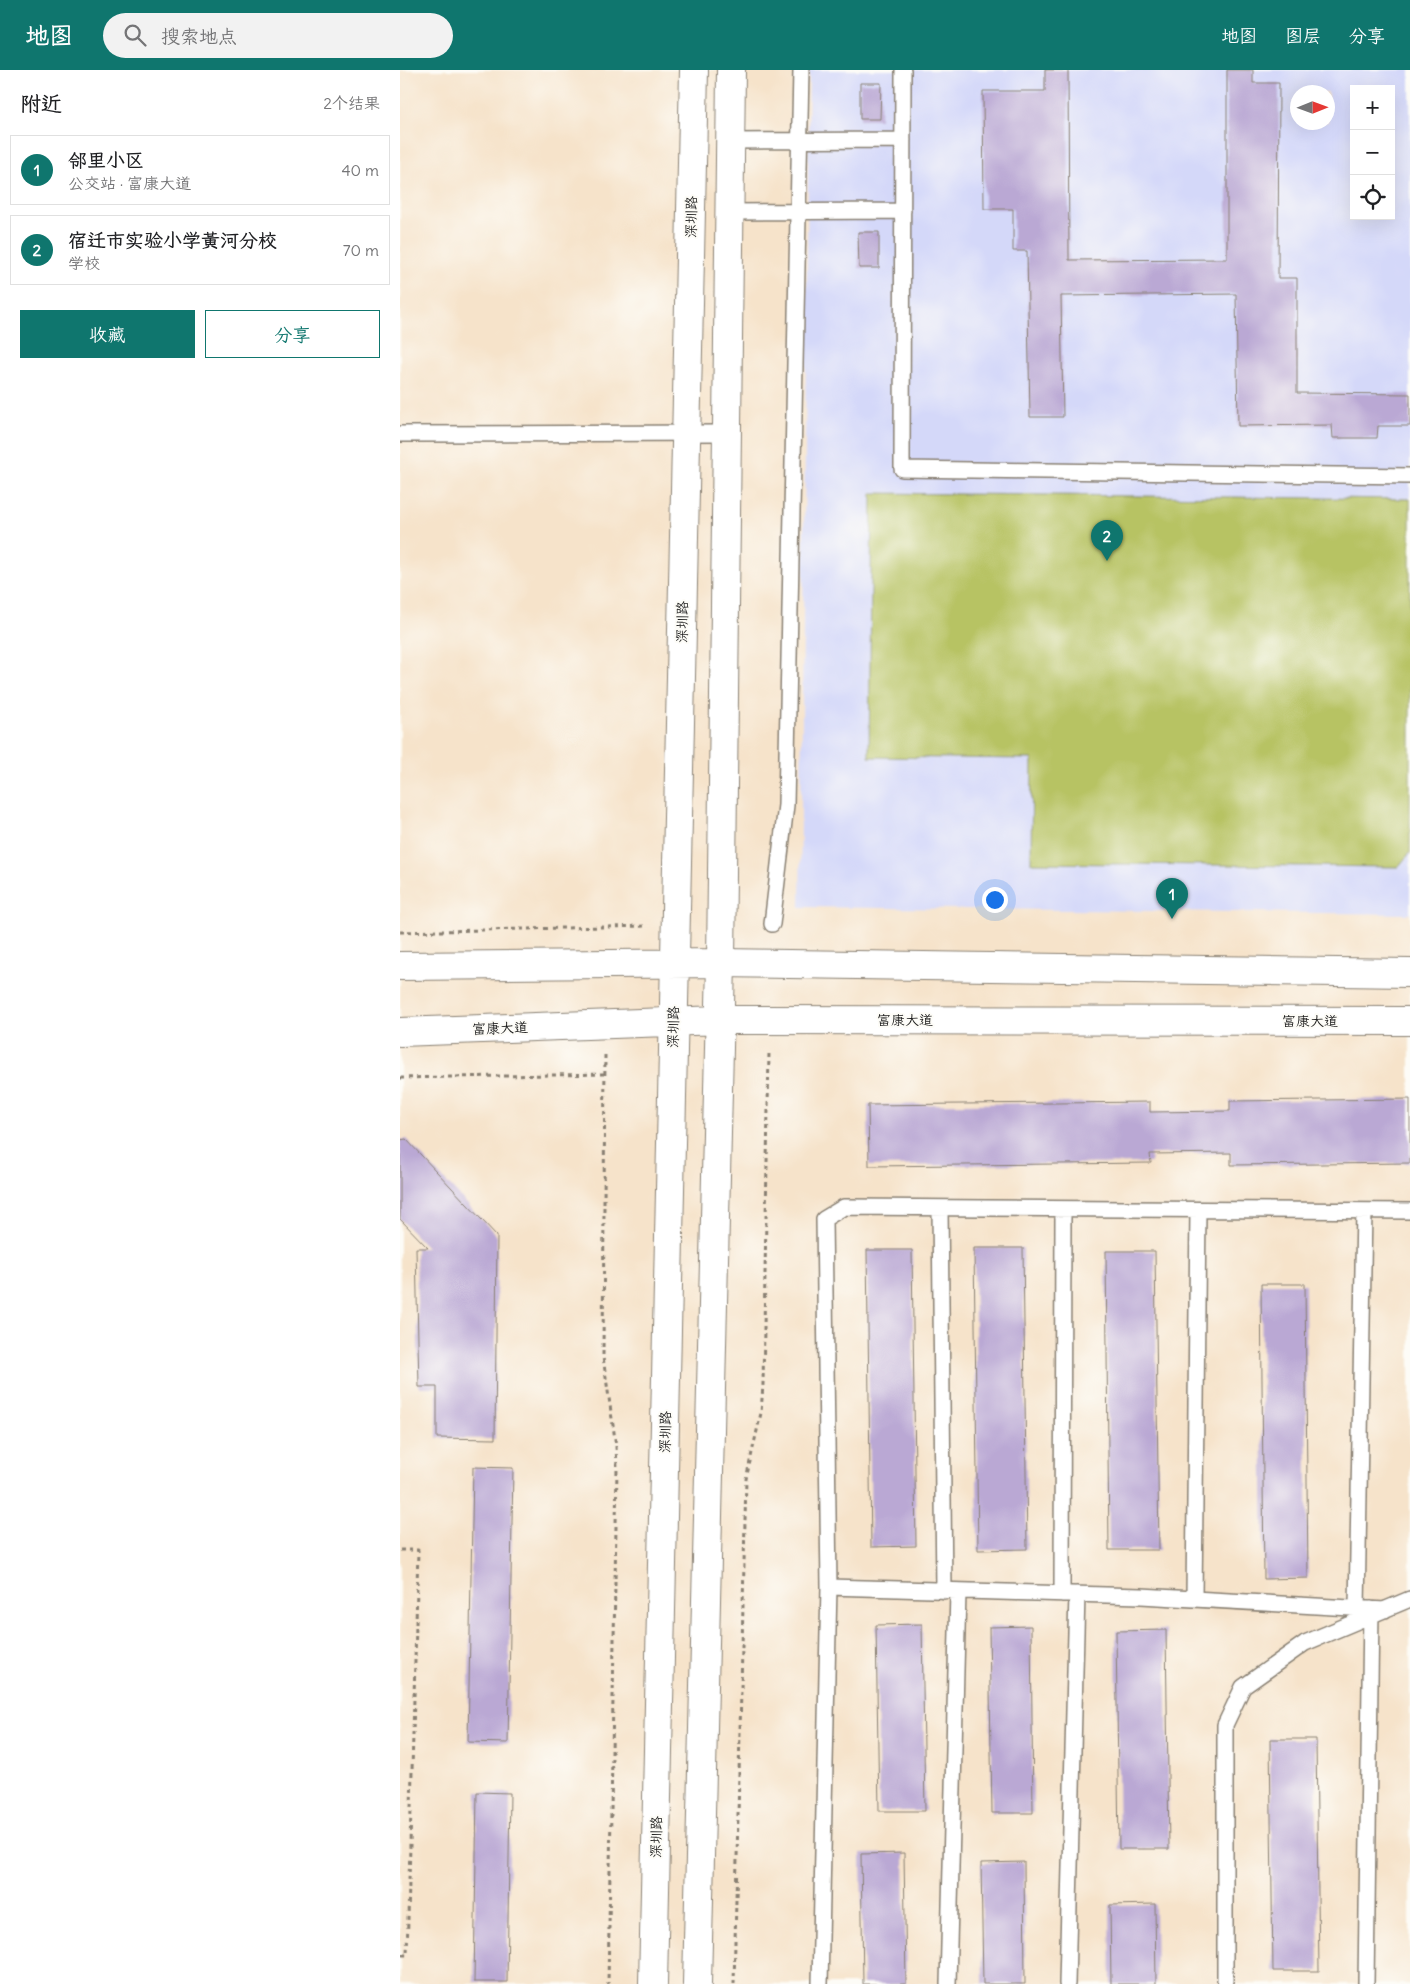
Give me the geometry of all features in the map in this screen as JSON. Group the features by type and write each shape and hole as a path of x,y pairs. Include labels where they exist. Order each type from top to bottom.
{"street":[{"name":"深圳路","path":"653,1984 694,70"},
{"path":"697,1984 719,1020 731,70"},
{"path":"400,966 720,963 1410,973"},
{"name":"富康大道","path":"400,1032 719,1020 1410,1021"}],"lane":[{"path":"772,924 786,805 801,70"},
{"path":"903,70 902,469 1410,476"},
{"path":"730,141 903,140"},
{"path":"730,212 903,211"},
{"path":"400,434 726,433"},
{"path":"820,1984 829,1587 824,1219 844,1207 1410,1211"},
{"path":"940,1208 951,1591 948,1984"},
{"path":"1063,1209 1070,1594 1067,1984"},
{"path":"1194,1599 1198,1210"},
{"path":"1364,1211 1371,1610 1366,1984"},
{"path":"829,1587 1194,1599 1371,1610"},
{"path":"1225,1984 1225,1725 1243,1687 1304,1643 1371,1610 1410,1599"}],"path":[{"path":"400,932 675,926"},
{"path":"604,927 605,964"},
{"path":"734,1984 746,1479 761,1412 763,1384 770,1020"},
{"path":"605,1024 603,1356 616,1446 608,1984"},
{"path":"400,1078 605,1074"},
{"path":"400,1550 418,1550 407,1955 400,1955"}],"shaded area":[{"path":"809,70 1410,70 1410,914 800,907"}],"green space":[{"path":"872,493 1410,499 1410,853 1398,867 1031,863 1032,759 869,757"}],"building":[{"path":"1045,70 1068,70 1069,260 1227,259 1227,70 1253,70 1253,83 1279,83 1278,278 1297,278 1297,393 1410,394 1410,426 1378,426 1377,438 1333,438 1332,425 1238,426 1236,294 1061,296 1063,417 1030,417 1027,251 1013,251 1013,209 984,209 983,91 1045,91"},
{"path":"860,83 881,83 880,119 860,119"},
{"path":"858,232 879,232 879,268 859,268"},
{"path":"1410,1099 1410,1163 1231,1165 1231,1153 1150,1154 1151,1163 869,1166 868,1105 1150,1102 1150,1112 1230,1111 1230,1101"},
{"path":"406,1139 497,1236 495,1439 437,1438 437,1387 419,1387 416,1248 428,1248 400,1219 400,1140"},
{"path":"974,1248 1023,1248 1027,1549 978,1550"},
{"path":"867,1250 912,1250 916,1546 871,1547"},
{"path":"1106,1251 1155,1251 1159,1550 1109,1550"},
{"path":"1261,1284 1305,1284 1308,1578 1264,1579"},
{"path":"473,1467 513,1468 508,1743 468,1742"},
{"path":"922,1624 925,1811 879,1811 876,1625"},
{"path":"1031,1626 1033,1813 992,1813 989,1627"},
{"path":"1166,1630 1169,1849 1119,1849 1116,1631"},
{"path":"1270,1739 1316,1739 1319,1971 1273,1971"},
{"path":"477,1792 510,1793 507,1982 474,1982"},
{"path":"904,1853 906,1984 863,1984 861,1854"},
{"path":"1024,1862 1025,1984 983,1984 981,1863"},
{"path":"1155,1904 1156,1984 1111,1984 1110,1905"}],"place":[{"name":"宿迁市实验小学黄河分校","path":"1107,561"},
{"name":"邻里小区","path":"1172,919"}]}
